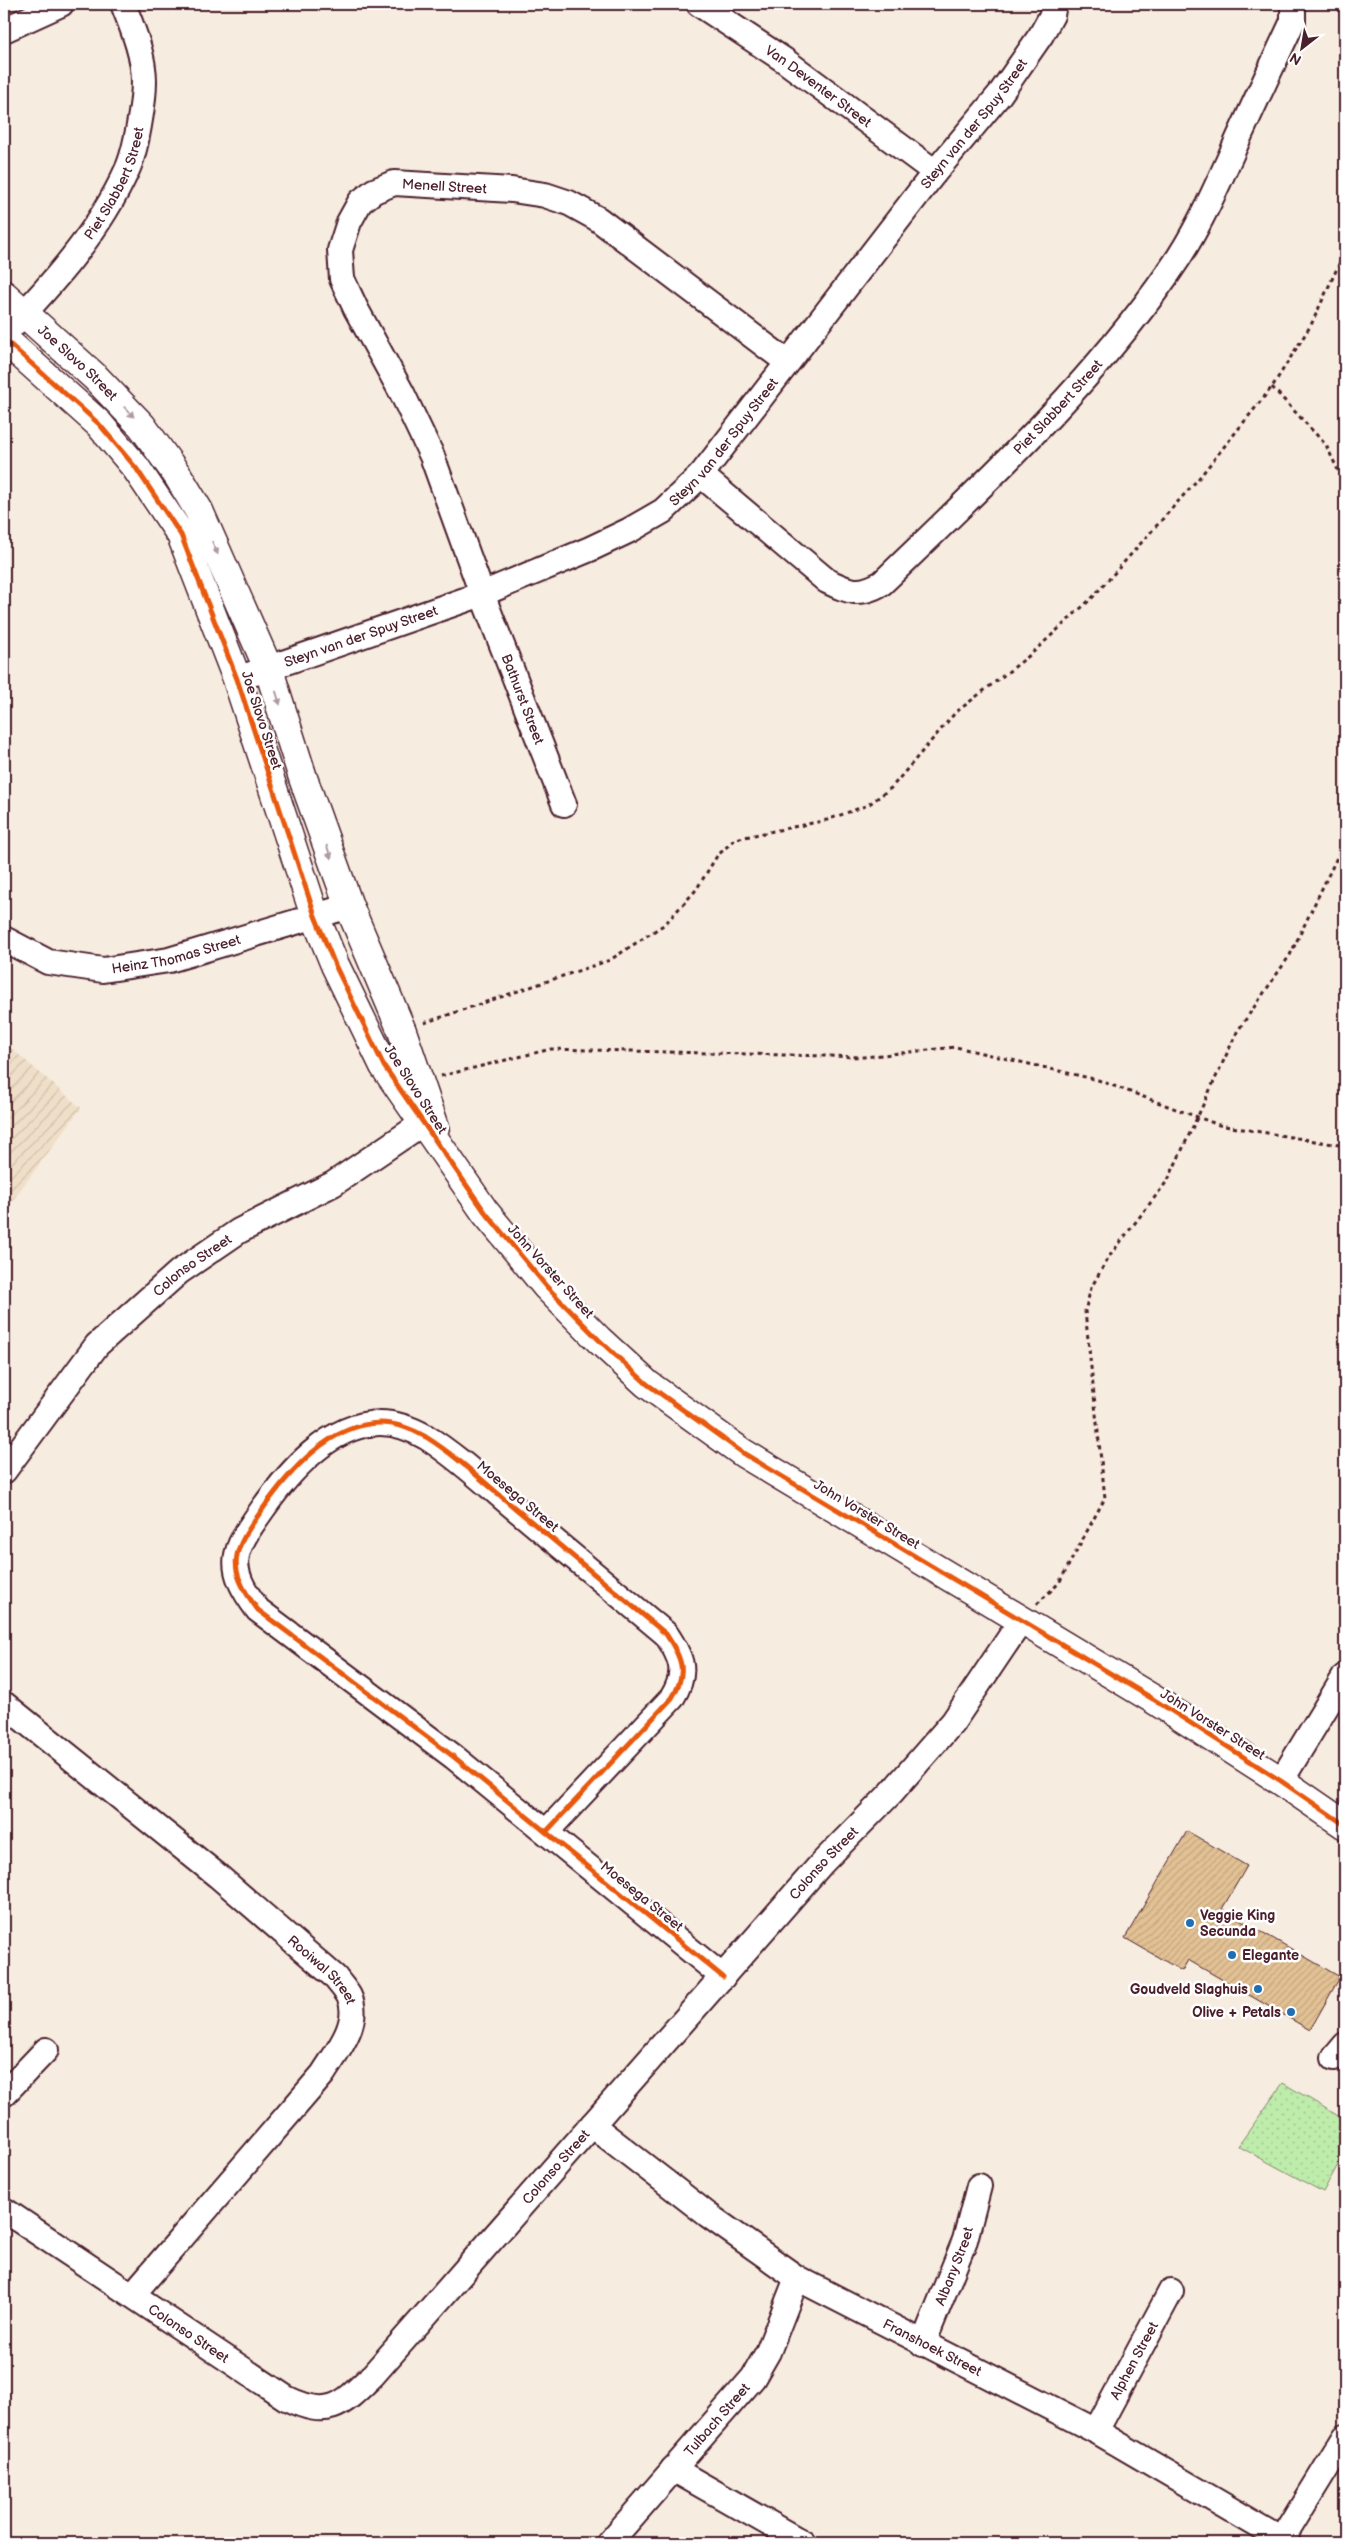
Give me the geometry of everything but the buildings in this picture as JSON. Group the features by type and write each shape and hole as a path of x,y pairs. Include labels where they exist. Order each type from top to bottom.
{"street":[{"path":"4,30 60,4"},
{"name":"Piet Slabbert Street","path":"4,334 25,312 96,225 128,169 137,133 144,80 134,32 123,4"},
{"name":"Van Deventer Street","path":"699,4 784,60 935,172"},
{"name":"Steyn van der Spuy Street","path":"237,679 269,670 482,594 630,530 663,511 701,475 935,172 1000,94 1041,35 1052,15 1054,4"},
{"name":"Piet Slabbert Street","path":"701,475 827,581 847,590 867,592 882,583 1016,452 1077,387 1134,320 1170,271 1220,179 1293,21 1293,4"},
{"name":"Menell Street","path":"482,594 432,456 402,393 356,309 342,279 340,250 349,222 360,202 374,191 394,183 512,190 545,195 569,203 598,219 787,362"},
{"name":"Joe Slovo Street","path":"4,295 95,376 142,426 178,476 199,511 269,670 303,778 349,906 402,1031 420,1081 427,1120"},
{"name":"Joe Slovo Street","path":"4,339 99,424 136,468 181,535 237,679 315,916 335,965 384,1066 427,1120 442,1147"},
{"name":"Bathurst Street","path":"482,594 564,804"},
{"name":"Heinz Thomas Street","path":"4,939 48,962 103,970 169,960 349,906"},
{"name":"Colonso Street","path":"4,1471 97,1345 179,1272 239,1231 333,1184 427,1120"},
{"name":"John Vorster Street","path":"442,1147 485,1212 547,1287 599,1340 647,1384 743,1453 1021,1621 1095,1663 1282,1781 1345,1825"},
{"name":"Moesega Street","path":"546,1832 672,1698 680,1685 683,1670 677,1650 658,1628 477,1477 426,1438 403,1426 379,1423 360,1427 337,1436 294,1469 262,1509 240,1543 235,1564 237,1577 243,1590 258,1610 454,1757 723,1977"},
{"name":"Colonso Street","path":"4,2210 133,2294 286,2398 303,2406 317,2408 330,2407 346,2401 372,2376 822,1863 890,1793 953,1722 1021,1621"},
{"path":"1282,1781 1345,1676"},
{"name":"Rooiwal Street","path":"4,1704 218,1876 335,1977 350,1997 353,2016 343,2043 323,2074 133,2294"},
{"path":"4,2094 46,2050"},
{"name":"Franshoek Street","path":"592,2125 708,2214 797,2278 1096,2431 1285,2542"},
{"name":"Albany Street","path":"923,2344 965,2240 980,2186"},
{"name":"Tulbach Street","path":"609,2543 753,2378 768,2352 797,2278"},
{"name":"Alphen Street","path":"1096,2431 1171,2291"},
{"path":"1285,2542 1345,2437"},
{"path":"673,2469 803,2543"}],"path":[{"path":"402,1031 610,960 665,924 696,890 717,856 735,839 827,820 868,805 891,788 956,713 1030,655 1093,597 1199,478 1272,387 1311,325 1345,251"},
{"path":"1272,387 1326,444 1345,485"},
{"path":"1021,1621 1058,1583 1105,1498 1085,1311 1091,1288 1108,1258 1168,1180 1237,1032 1290,955 1341,849 1345,824"},
{"path":"420,1081 551,1048 864,1057 956,1048 1098,1080 1219,1125 1345,1146"}],"shaded area":[{"path":"4,1038 11,1048 81,1108 4,1212"}],"green space":[{"path":"1283,2083 1345,2120 1345,2152 1323,2192 1238,2146"}],"cycle path":[{"path":"4,339 99,424 136,468 181,535 237,679 315,916 335,965 384,1066 485,1212 547,1287 599,1340 647,1384 743,1453 1153,1699 1281,1781 1345,1825"},
{"path":"546,1832 672,1698 677,1689 681,1673 681,1665 676,1650 666,1634 461,1462 426,1437 404,1427 380,1423 361,1426 327,1441 297,1466 284,1481 252,1525 239,1548 236,1559 240,1582 258,1610 454,1757 723,1977"}],"place":[{"name":"Veggie King Secunda","path":"1190,1923"},
{"name":"Elegante","path":"1232,1955"},
{"name":"Goudveld Slaghuis","path":"1258,1989"},
{"name":"Olive + Petals","path":"1291,2012"}]}
